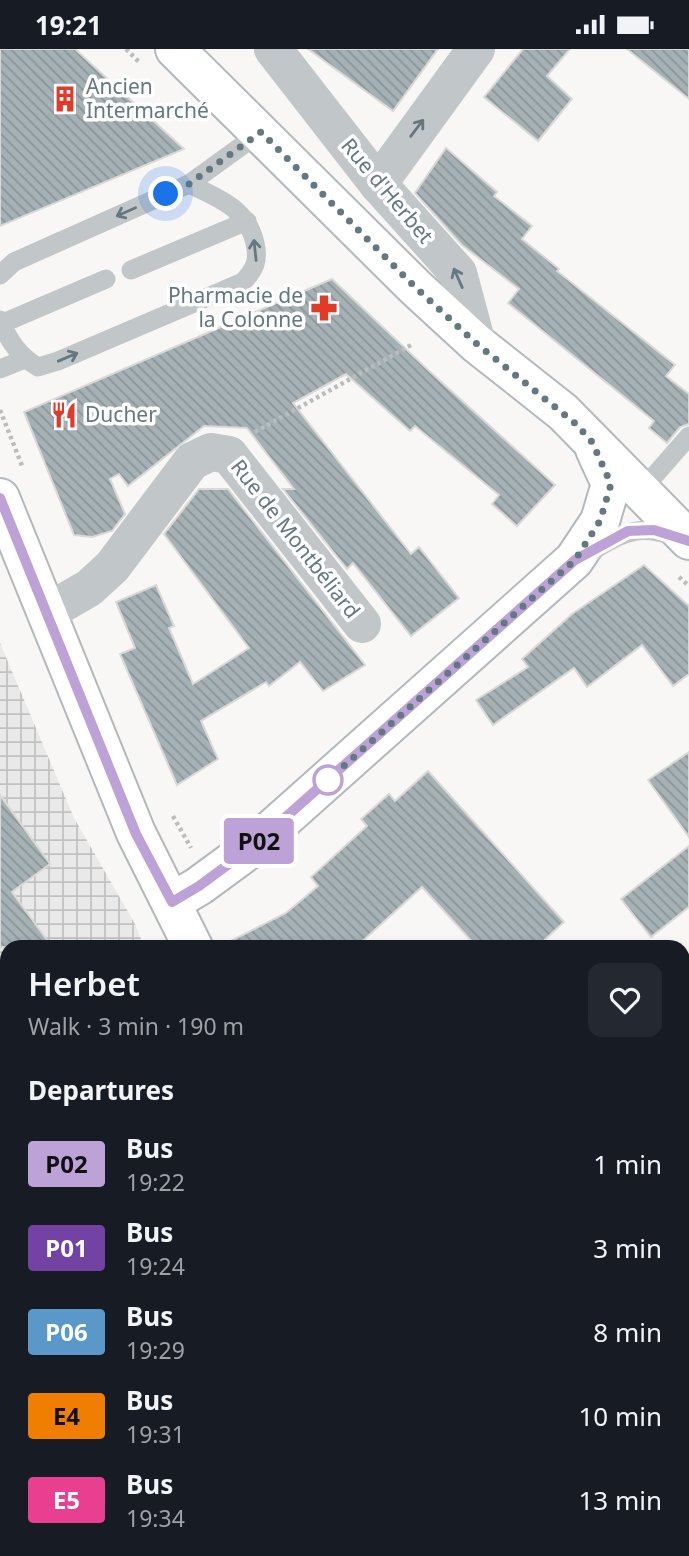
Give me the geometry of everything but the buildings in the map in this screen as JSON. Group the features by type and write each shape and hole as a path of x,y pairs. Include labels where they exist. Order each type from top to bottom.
{"main road":[{"path":"175,49 415,287 477,344 563,412 689,540"},
{"path":"172,902 199,886 252,847 575,560 600,521 611,484 592,442"},
{"path":"0,498 136,834 190,940"}],"street":[{"name":"Rue d'Herbet","path":"273,49 378,184 458,273 477,344"},
{"path":"378,184 476,49"},
{"name":"Rue de Montbéliard","path":"46,613 89,588 112,567 192,461 211,452 229,455 362,624"}],"lane":[{"path":"0,275 14,263 189,184 261,132"},
{"path":"106,279 1,322 11,342 25,359 38,366 58,361 243,282 256,269 257,254 247,221 230,204 189,184"},
{"path":"131,270 247,221"},
{"path":"0,369 25,359"},
{"path":"640,492 689,436"},
{"path":"575,560 628,531 654,530 689,540"}],"path":[{"path":"229,455 244,438 413,344"}],"shaded area":[{"path":"0,643 74,818 135,924 141,940 0,940"}],"bus line":[{"name":"P02","path":"0,498 136,834 172,902 199,886 252,847 575,560 628,531 654,530 689,541"}],"place":[{"name":"Ancien Intermarché","path":"65,99"},
{"name":"Pharmacie de la Colonne","path":"324,308"},
{"name":"Ducher","path":"64,415"}],"route":[{"path":"166,194 189,184 261,132 415,287 477,344 576,424 592,442 611,484 600,521 575,560 328,780"}]}
